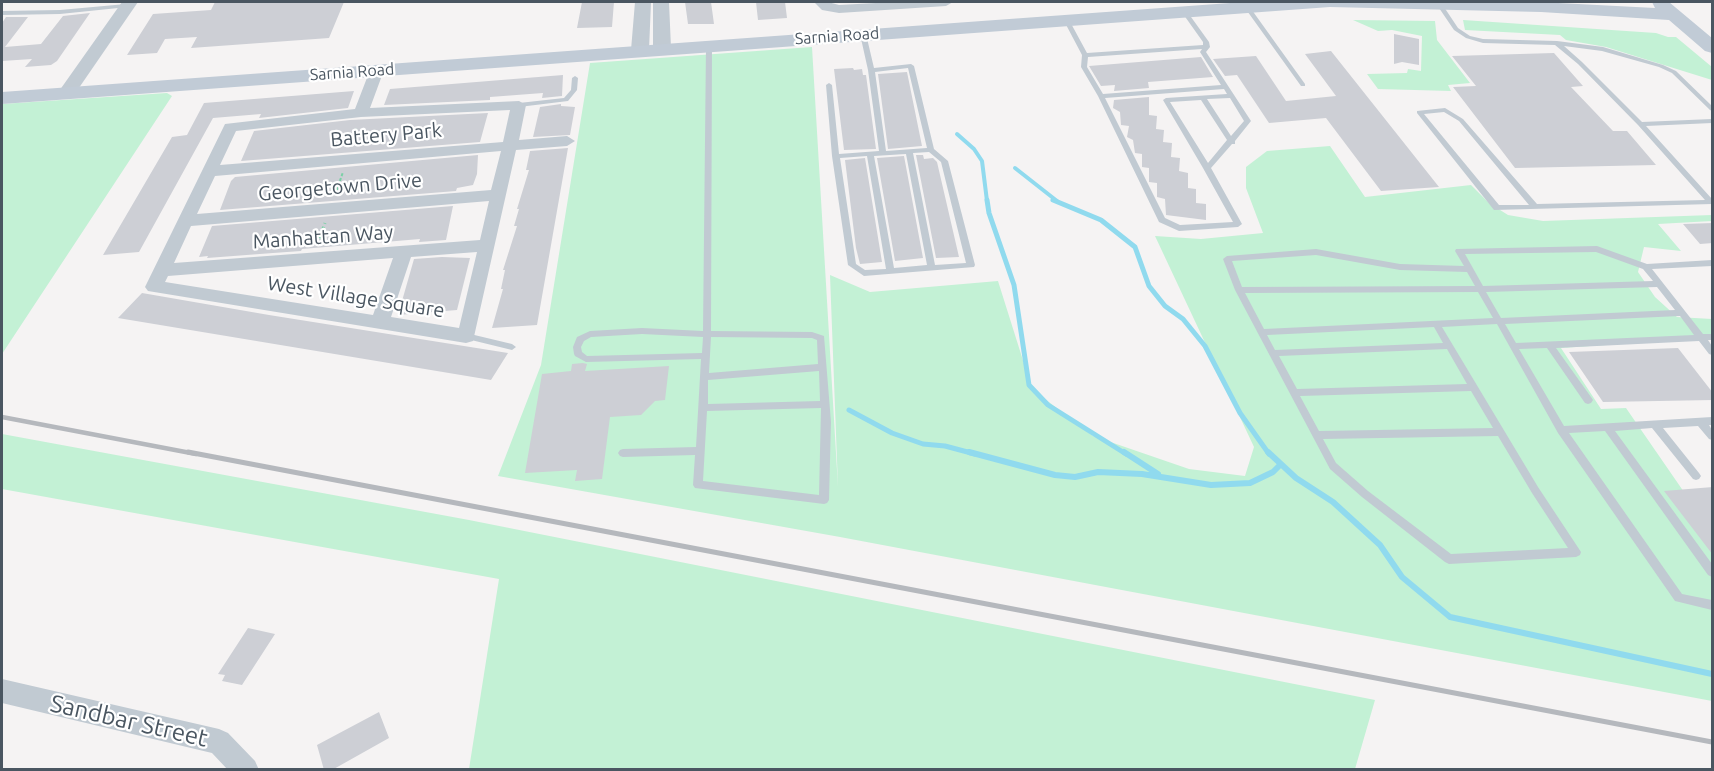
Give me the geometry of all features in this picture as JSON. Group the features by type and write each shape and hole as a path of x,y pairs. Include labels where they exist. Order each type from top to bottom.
{"main road":[{"name":"Sarnia Road","path":"2,98 662,48 1330,2 1673,15"},
{"path":"1658,2 1713,46"}],"street":[{"path":"640,50 643,2"},
{"path":"661,2 662,48"},
{"path":"821,2 828,7 839,9 946,2"},
{"path":"66,94 128,4"},
{"path":"361,113 377,70"},
{"path":"162,270 230,127 361,113 519,105"},
{"name":"West Village Square","path":"162,270 154,287 466,336 519,105"},
{"name":"Battery Park","path":"210,171 567,141"},
{"name":"Georgetown Drive","path":"185,221 499,195"},
{"name":"Manhattan Way","path":"162,270 487,245"},
{"path":"381,322 404,252"},
{"name":"Sandbar Street","path":"2,691 219,742 246,770"}],"lane":[{"path":"2,13 60,12 128,4"},
{"path":"1440,5 1456,29 1468,37 1483,41 1586,45 1661,66 1674,72 1713,109"},
{"path":"1247,7 1303,85"},
{"path":"1184,11 1204,38 1207,47"},
{"path":"1066,19 1085,55 1084,67 1101,96 1162,220 1179,228 1238,224 1166,100"},
{"path":"863,34 871,69 883,153"},
{"path":"1557,43 1640,124 1712,202"},
{"path":"706,356 586,359 578,354 577,347 580,339 590,334 642,331 707,334 812,335 821,338 825,404 824,500 698,485 704,377 706,356 707,334 709,45"},
{"path":"1085,55 1207,47"},
{"path":"1207,47 1203,52 1248,121 1207,168"},
{"path":"829,85 836,156 852,265 864,273 971,265 944,161 931,150 911,66 871,69"},
{"path":"519,105 566,100 574,90 575,78"},
{"path":"1101,96 1225,87"},
{"path":"1143,92 1166,100 1231,96"},
{"path":"1203,98 1232,142"},
{"path":"1535,207 1461,120 1445,110 1419,112 1497,208 1535,207 1712,202"},
{"path":"1640,124 1713,121"},
{"path":"836,156 931,150"},
{"path":"909,151 932,268"},
{"path":"870,154 890,271"},
{"path":"1713,263 1646,267 1597,249 1459,251 1561,430 1679,598 1713,605"},
{"path":"1436,324 1576,552 1449,560 1365,494 1333,466 1239,290 1227,259 1316,252 1400,267 1469,270"},
{"path":"1646,267 1713,352"},
{"path":"1239,290 1481,289 1659,284"},
{"path":"1261,332 1682,313"},
{"path":"466,336 512,347"},
{"path":"1512,346 1713,337"},
{"path":"1549,345 1588,400"},
{"path":"1273,353 1450,346"},
{"path":"704,377 823,367"},
{"path":"1294,393 1474,387"},
{"path":"703,408 825,404"},
{"path":"1561,430 1713,421"},
{"path":"1701,422 1713,436"},
{"path":"1655,425 1696,476"},
{"path":"1607,427 1713,572"},
{"path":"1316,435 1501,432"},
{"path":"623,453 700,451"}],"path":[{"path":"312,258 361,113"}],"green space":[{"path":"1353,20 1435,21 1437,40 1470,83 1448,85 1451,91 1378,89 1367,74 1407,73 1408,69 1421,71 1422,36 1392,30 1378,31"},
{"path":"1463,20 1656,33 1676,37 1712,67 1712,80 1606,47 1566,40 1560,35 1465,30"},
{"path":"812,47 838,487 830,275 870,292 998,281 1032,389 1093,436 1189,469 1245,476 1254,447 1155,236 1201,239 1263,233 1246,188 1246,167 1267,151 1330,146 1365,197 1471,185 1489,203 1508,215 1543,221 1712,215 1712,221 1658,224 1681,251 1644,247 1638,272 1655,297 1677,317 1712,319 1712,338 1561,348 1601,409 1626,408 1686,495 1712,515 1712,701 840,537 498,476 541,365 590,63"},
{"path":"167,93 172,96 2,354 2,104"},
{"path":"2,434 469,520 1375,700 1355,769 469,769 499,579 2,489"}],"building":[{"path":"215,2 344,2 329,38 191,48 197,37 165,39 157,53 127,55 153,14 211,10"},
{"path":"582,2 614,2 612,27 577,28"},
{"path":"685,2 711,2 714,24 688,24"},
{"path":"756,2 785,2 787,18 758,20"},
{"path":"90,13 57,61 51,65 25,67 32,59 2,61 2,23 6,17 28,17 5,47 41,44 63,16"},
{"path":"1394,34 1419,39 1419,65 1402,62 1394,64"},
{"path":"1331,51 1439,187 1381,191 1326,118 1269,123 1237,75 1225,76 1213,59 1256,56 1286,101 1336,96 1305,54"},
{"path":"1554,53 1583,86 1571,87 1613,131 1627,131 1656,165 1515,168 1453,87 1476,86 1452,56"},
{"path":"1201,57 1213,77 1148,82 1149,88 1114,91 1115,85 1101,86 1089,66"},
{"path":"853,68 854,70 862,69 863,75 866,75 876,149 844,150 834,69"},
{"path":"907,72 922,146 888,149 878,74"},
{"path":"563,75 562,96 542,98 543,93 490,97 490,100 384,105 390,89"},
{"path":"354,91 348,108 259,118 261,114 213,118 139,252 103,255 172,137 187,135 204,103"},
{"path":"1149,97 1149,115 1157,116 1156,129 1164,130 1163,142 1172,143 1171,157 1180,158 1179,171 1188,173 1188,188 1196,189 1196,203 1206,204 1206,220 1166,215 1165,199 1157,197 1157,183 1149,182 1149,168 1142,167 1142,154 1135,153 1133,140 1127,137 1129,126 1121,125 1120,112 1113,108 1114,100"},
{"path":"561,104 561,106 575,107 570,135 533,137 540,107"},
{"path":"488,113 480,142 241,161 254,131 350,120"},
{"path":"568,148 537,325 492,328 503,289 501,289 505,270 503,270 517,226 514,226 529,170 526,170 530,151"},
{"path":"478,155 477,174 473,185 457,188 456,191 220,210 231,181 235,177"},
{"path":"916,155 923,155 924,159 933,158 937,162 959,257 936,258"},
{"path":"904,156 923,258 895,261 877,158"},
{"path":"865,158 882,262 860,264 845,160"},
{"path":"453,206 446,240 419,242 420,239 302,249 301,251 199,257 212,226"},
{"path":"1713,223 1713,243 1700,244 1683,224"},
{"path":"470,258 457,310 398,315 414,259"},
{"path":"142,293 508,353 491,380 118,318"},
{"path":"1678,348 1713,393 1713,400 1603,402 1569,352"},
{"path":"572,364 587,364 585,371 669,366 665,400 655,401 641,415 610,417 602,479 575,481 577,470 525,473 542,374 571,371"},
{"path":"1713,487 1713,555 1664,491"},
{"path":"248,628 275,634 242,685 222,681 225,675 218,674"},
{"path":"379,712 389,738 332,770 324,770 317,745"}],"waterway":[{"path":"957,134 974,149 982,161 987,201"},
{"path":"1015,168 1057,201"},
{"path":"987,200 989,213 1014,285 1029,385 1048,405 1126,454"},
{"path":"1053,200 1101,220 1135,247 1149,286 1165,306 1183,319 1205,346 1240,413 1269,454"},
{"path":"849,410 892,433 923,444 945,446 975,454"},
{"path":"969,452 1055,475 1075,477 1098,472 1142,474 1211,485 1250,483 1273,472 1281,464"},
{"path":"1124,452 1158,474"},
{"path":"1268,452 1281,464"},
{"path":"1281,464 1296,478 1333,502 1380,545 1402,577 1450,617 1712,674"}],"railway":[{"path":"2,417 196,454"},
{"path":"188,452 1712,742"}]}
